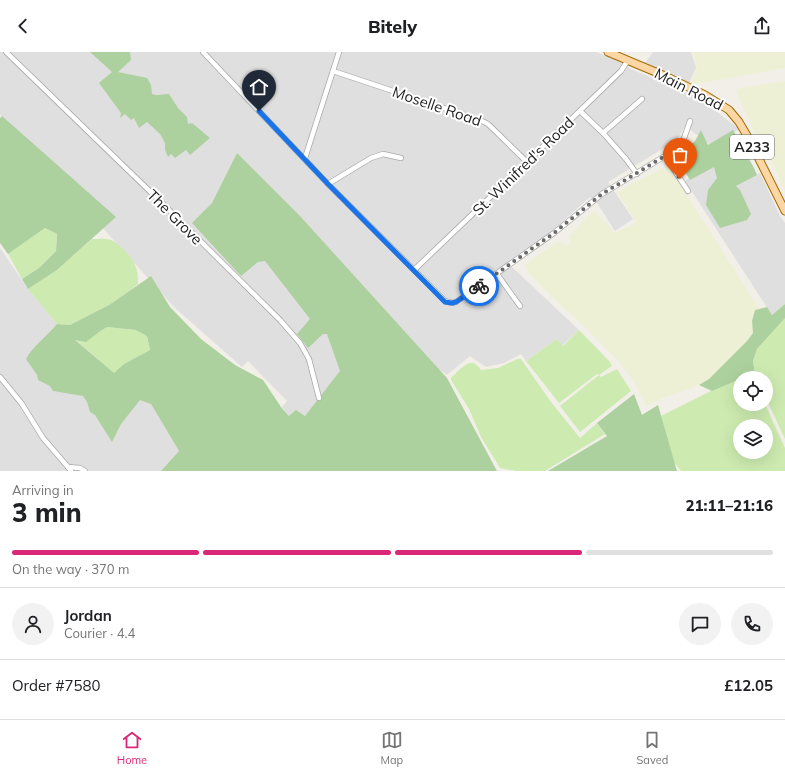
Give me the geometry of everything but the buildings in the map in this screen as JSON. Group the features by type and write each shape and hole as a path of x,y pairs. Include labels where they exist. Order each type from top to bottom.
{"main road":[{"name":"Main Road","path":"608,52 705,96 729,110 739,122 785,211"}],"street":[{"name":"The Grove","path":"6,52 280,320 300,343 308,359 319,398"},
{"path":"203,52 328,184 445,302 452,303 456,302 497,274 554,233 602,194 637,174 682,144 690,121"},
{"path":"305,158 339,52"},
{"name":"St. Winifred's Road","path":"414,270 622,71 628,60"},
{"name":"Moselle Road","path":"333,71 480,120 488,124 527,162"},
{"path":"603,133 642,99"},
{"path":"580,111 603,133 637,174"},
{"path":"328,184 370,158 383,154 401,158"},
{"path":"665,156 688,190"},
{"path":"497,274 520,306"},
{"path":"0,377 22,404 43,438 69,469 80,468 85,471"}],"shaded area":[{"path":"0,52 596,52 616,60 631,69 699,98 739,129 715,148 685,126 677,140 608,182 633,219 615,231 597,203 590,197 552,231 508,261 511,266 579,330 562,346 557,339 526,361 521,354 504,363 486,367 470,356 447,375 412,350 327,330 348,364 318,405 302,418 290,417 282,407 287,401 248,361 242,367 174,307 0,114"},
{"path":"653,52 691,52 696,68 689,83 645,63"},
{"path":"713,160 729,190 760,173 780,216 785,223 785,304 772,315 685,181"},
{"path":"0,248 28,289 57,324 151,404 179,451 161,471 0,471"}],"green space":[{"path":"90,52 130,52 131,60 118,72 147,78 151,85 152,94 169,94 178,108 187,117 188,124 192,123 210,138 190,155 186,150 175,158 171,154 168,157 165,150 165,143 160,134 147,122 139,128 134,118 131,120 125,114 120,118 121,113 99,83 112,72"},
{"path":"692,52 785,52 785,68 690,85 697,68"},
{"path":"785,81 785,192 774,166 767,156 742,106 736,89"},
{"path":"2,116 116,217 57,270 28,289 22,279 39,268 56,251 57,234 45,228 8,254 0,243 0,118"},
{"path":"701,130 708,145 733,130 754,168 757,175 736,186 740,190 751,214 747,220 720,228 706,205 708,190 717,178 714,167 690,180 676,157 695,141"},
{"path":"237,153 300,216 447,378 497,471 161,471 179,451 151,404 140,400 121,424 112,442 95,415 90,412 87,402 83,396 53,391 50,386 38,380 37,375 26,359 36,345 57,324 70,325 109,305 151,276 170,307 201,339 235,365 263,380 281,407 289,416 296,410 305,416 340,371 327,334 323,334 308,348 297,334 310,319 265,261 258,262 241,276 192,223 212,203","holes":["107,327 136,330 147,336 150,350 124,364 114,373 75,340 86,342"]},
{"path":"668,166 759,309 755,310 752,320 753,333 709,379 699,385 663,398 647,406 632,379 619,362 583,325 552,297 529,273 525,266 557,242 566,246 570,242 569,236 594,211 608,225 613,233 631,226 636,221 617,192"},
{"path":"45,228 57,234 56,251 39,268 22,279 8,254"},
{"path":"92,239 109,239 121,247 135,265 138,284 109,305 70,325 57,324 28,289 57,270"},
{"path":"785,304 785,318 757,349 753,361 754,371 733,371 733,382 712,391 699,385 709,379 753,333 752,321 755,310 767,307 772,315"},
{"path":"785,318 785,439 772,411 773,371 754,371 753,361 757,349"},
{"path":"107,327 137,330 147,336 150,350 124,364 114,373 75,339 99,332"},
{"path":"579,330 610,362 612,366 599,375 597,374 559,403 526,361 557,339 563,346"},
{"path":"521,359 551,402 580,438 597,423 605,434 545,471 516,471 500,468 481,437 469,409 451,380 451,378 459,371 471,363 475,364 481,370 498,368"},
{"path":"617,369 631,391 580,432 560,406 599,375 601,377"},
{"path":"733,382 733,411 768,411 772,419 733,419 733,459 773,459 773,422 785,448 785,471 681,471 674,462 661,416 717,388"},
{"path":"634,394 642,415 658,405 677,471 548,471 607,436 597,423"}],"way so far":[{"path":"479,286 554,233 602,194 665,156 680,179"}],"route":[{"path":"259,111 328,184 445,302 456,302 479,286"}]}
